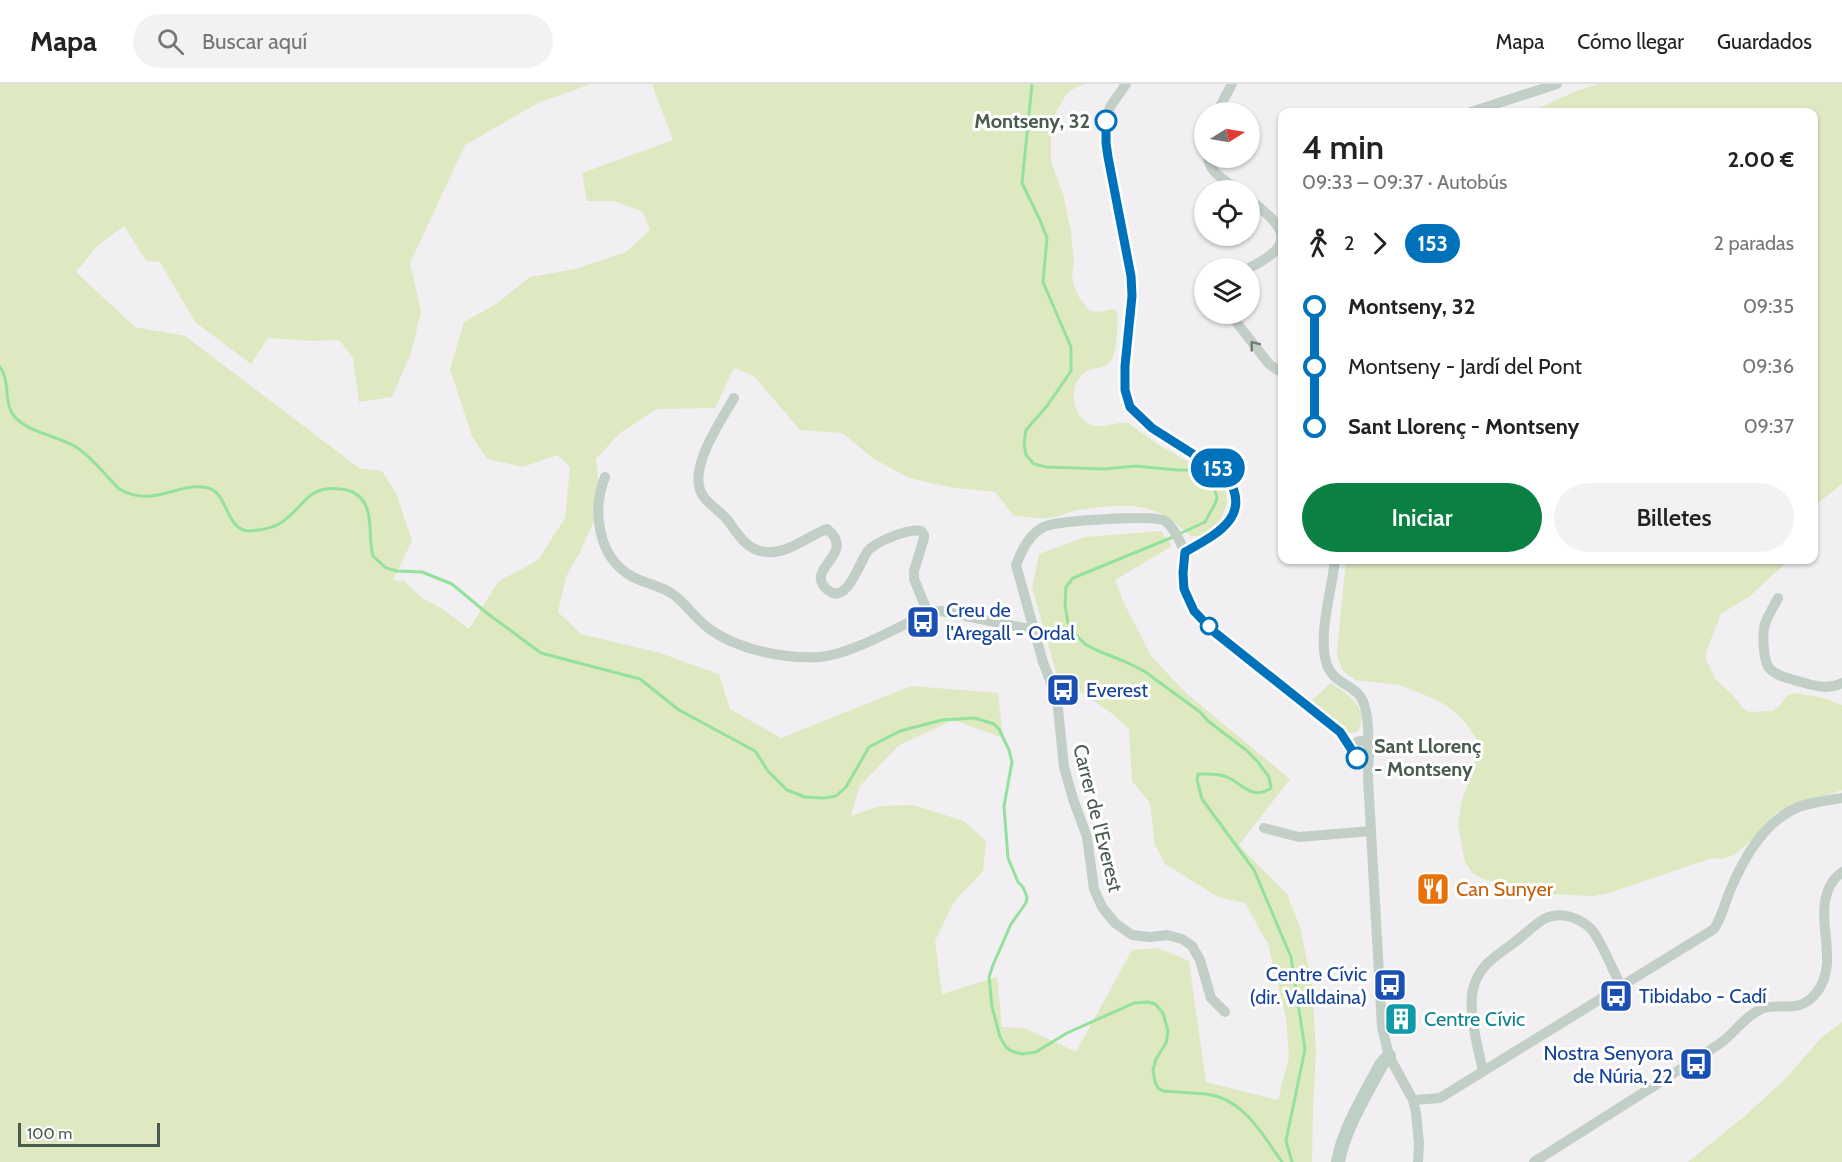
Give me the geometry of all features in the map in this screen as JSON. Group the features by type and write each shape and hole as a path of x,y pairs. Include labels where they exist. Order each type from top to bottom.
{"street":[{"path":"1126,84 1110,108 1106,128 1108,157 1131,276 1132,296 1127,335 1125,390 1130,407 1152,428 1226,475 1233,484 1236,499 1235,514 1224,527 1185,552 1184,589 1194,611 1213,631 1340,732 1350,736 1368,778"},
{"path":"1222,102 1232,84"},
{"path":"1483,108 1557,84"},
{"path":"1211,168 1225,180"},
{"path":"1260,208 1278,226"},
{"path":"1260,261 1278,247"},
{"path":"1238,324 1269,364 1278,371"},
{"path":"734,399 708,444 698,478 702,495 724,516 744,543 756,550 768,553 785,549 827,529 835,535 838,544 837,551 820,572 820,579 830,592 836,593 849,585 867,553 875,544 913,530 921,531 924,538 914,579 928,614"},
{"path":"605,477 599,498 598,522 604,544 614,560 633,577 674,595 705,626 723,638 744,647 794,656 828,656 845,652 928,614 941,611 1034,630"},
{"name":"Carrer de l'Everest","path":"1185,552 1173,530 1164,521 1147,518 1108,519 1046,526 1028,540 1016,565 1043,662 1057,699 1064,767 1087,837 1094,889 1102,907 1115,923 1132,935 1150,937 1167,935 1182,939 1192,946 1200,960 1210,998 1225,1012"},
{"path":"1335,564 1323,649 1327,665 1334,678 1359,695 1364,705 1368,729 1368,778 1382,1027 1389,1056 1413,1100 1419,1143 1418,1162"},
{"path":"1778,598 1764,625 1763,647 1767,666 1782,676 1815,686 1826,687 1842,683"},
{"path":"1355,749 1366,723"},
{"path":"1355,749 1364,757 1369,748"},
{"path":"1413,1100 1440,1098 1714,929 1722,916 1741,865 1761,836 1791,810 1806,804 1842,798"},
{"path":"1264,828 1299,837 1371,831"},
{"path":"1534,1162 1723,1041 1755,1012 1767,1007 1801,1006 1811,999 1819,990 1827,963 1824,909 1826,897 1832,882 1842,872"},
{"path":"1482,1071 1473,1019 1472,991 1479,972 1544,919 1564,915 1579,920 1592,930 1621,986"},
{"path":"1338,1162 1347,1133 1381,1065 1389,1056"}],"green space":[{"path":"0,84 591,84 540,102 465,145 410,263 421,312 411,353 392,397 359,402 353,358 339,340 268,338 251,364 195,322 160,262 146,261 124,226 97,246 76,272 135,327 185,336 359,468 382,471 396,493 412,541 393,580 404,581 422,598 441,608 469,629 498,582 538,560 565,518 570,467 557,455 523,467 487,459 472,436 450,369 464,322 496,304 530,277 575,269 626,252 650,230 643,212 614,201 587,201 582,173 673,140 652,84 1085,84 1073,89 1065,96 1056,112 1051,131 1051,161 1064,197 1071,233 1074,286 1080,299 1090,311 1113,309 1117,312 1118,317 1116,346 1111,360 1105,366 1084,373 1075,386 1074,402 1081,417 1087,423 1099,426 1128,423 1159,445 1214,476 1225,485 1227,503 1219,525 1201,536 1191,536 1162,514 1127,506 1084,509 1050,518 1014,516 995,492 949,487 909,478 874,459 842,433 800,430 754,376 734,368 715,408 657,409 620,433 596,459 601,506 566,577 558,612 581,634 660,653 719,674 730,709 781,738 911,686 998,693 1003,738 953,720 898,746 859,787 851,816 880,806 913,805 964,821 986,841 983,871 954,902 935,941 942,994 997,977 1002,1027 1024,1028 1076,1052 1132,950 1158,948 1189,961 1206,1082 1278,1100 1289,1056 1286,1017 1268,944 1245,903 1218,897 1165,864 1155,845 1150,803 1132,781 1129,729 1078,690 1060,686 1032,587 1039,554 1085,537 1161,531 1172,546 1115,580 1151,656 1187,694 1290,779 1239,845 1287,894 1300,927 1312,984 1316,1051 1312,1162 0,1162"},
{"path":"1599,84 1842,84 1842,484 1818,503 1818,108 1539,108 1574,92"},
{"path":"1346,564 1785,564 1750,596 1721,614 1706,652 1706,660 1716,680 1749,712 1772,711 1788,695 1795,693 1824,698 1842,705 1842,790 1777,812 1753,839 1734,855 1722,859 1706,860 1609,893 1593,896 1548,894 1486,880 1473,874 1465,862 1458,825 1461,803 1475,763 1478,741 1465,722 1437,700 1400,685 1355,680 1343,671 1337,656"},
{"path":"1331,683 1351,697 1360,709 1361,724 1357,732 1351,733 1345,729 1311,701"},
{"path":"1842,1022 1842,1162 1688,1162 1746,1115 1785,1079 1822,1037"}],"waterway":[{"path":"1032,84 1022,183 1047,238 1043,282 1071,347 1071,371 1047,406 1026,430 1024,443 1026,455 1034,464 1046,467 1104,469 1136,466 1200,473 1214,486 1217,498 1215,504 1205,522 1179,534"},
{"path":"0,367 14,416 27,426 76,447 93,461 119,489 132,494 155,496 186,488 208,488 220,497 236,525 243,530 251,531 277,525 305,500 319,491 341,489 353,492 362,499 368,512 373,556 386,568 422,572 452,584 541,653 640,679 679,710 755,751 768,771 787,790 805,797 836,796 846,787 869,747 900,731 942,720 975,718 994,724 999,729 1009,750 1012,762 1004,806 1008,858 1027,897 1026,903 1011,924 989,977 992,1007 1000,1037 1006,1047 1022,1054 1036,1052 1067,1033 1134,1003 1155,1004 1163,1013 1168,1031 1166,1043 1156,1059 1153,1070 1158,1088 1163,1091 1206,1094 1231,1103 1251,1119 1282,1162"},
{"path":"1173,537 1073,578 1066,587 1065,605 1068,623 1085,644 1144,671 1200,712 1208,721 1246,750 1269,777 1271,788 1258,793 1220,775 1198,774 1197,780 1202,799 1254,870 1291,957 1305,1049 1286,1141 1292,1162"}],"bus line":[{"name":"153","path":"1106,121 1108,157 1131,276 1132,296 1125,366 1125,390 1130,407 1152,428 1218,468 1233,484 1236,499 1235,514 1224,527 1185,552 1184,589 1194,611 1213,631 1323,717 1340,732 1357,758"}],"place":[{"name":"Montseny, 32","path":"1106,121"},
{"name":"Creu de l'Aregall - Ordal","path":"923,622"},
{"name":"Everest","path":"1063,690"},
{"name":"Sant Llorenç - Montseny","path":"1357,758"},
{"name":"Can Sunyer","path":"1433,889"},
{"name":"Centre Cívic (dir. Valldaina)","path":"1390,985"},
{"name":"Tibidabo - Cadí","path":"1616,996"},
{"name":"Centre Cívic","path":"1401,1019"},
{"name":"Nostra Senyora de Núria, 22","path":"1696,1064"}]}
